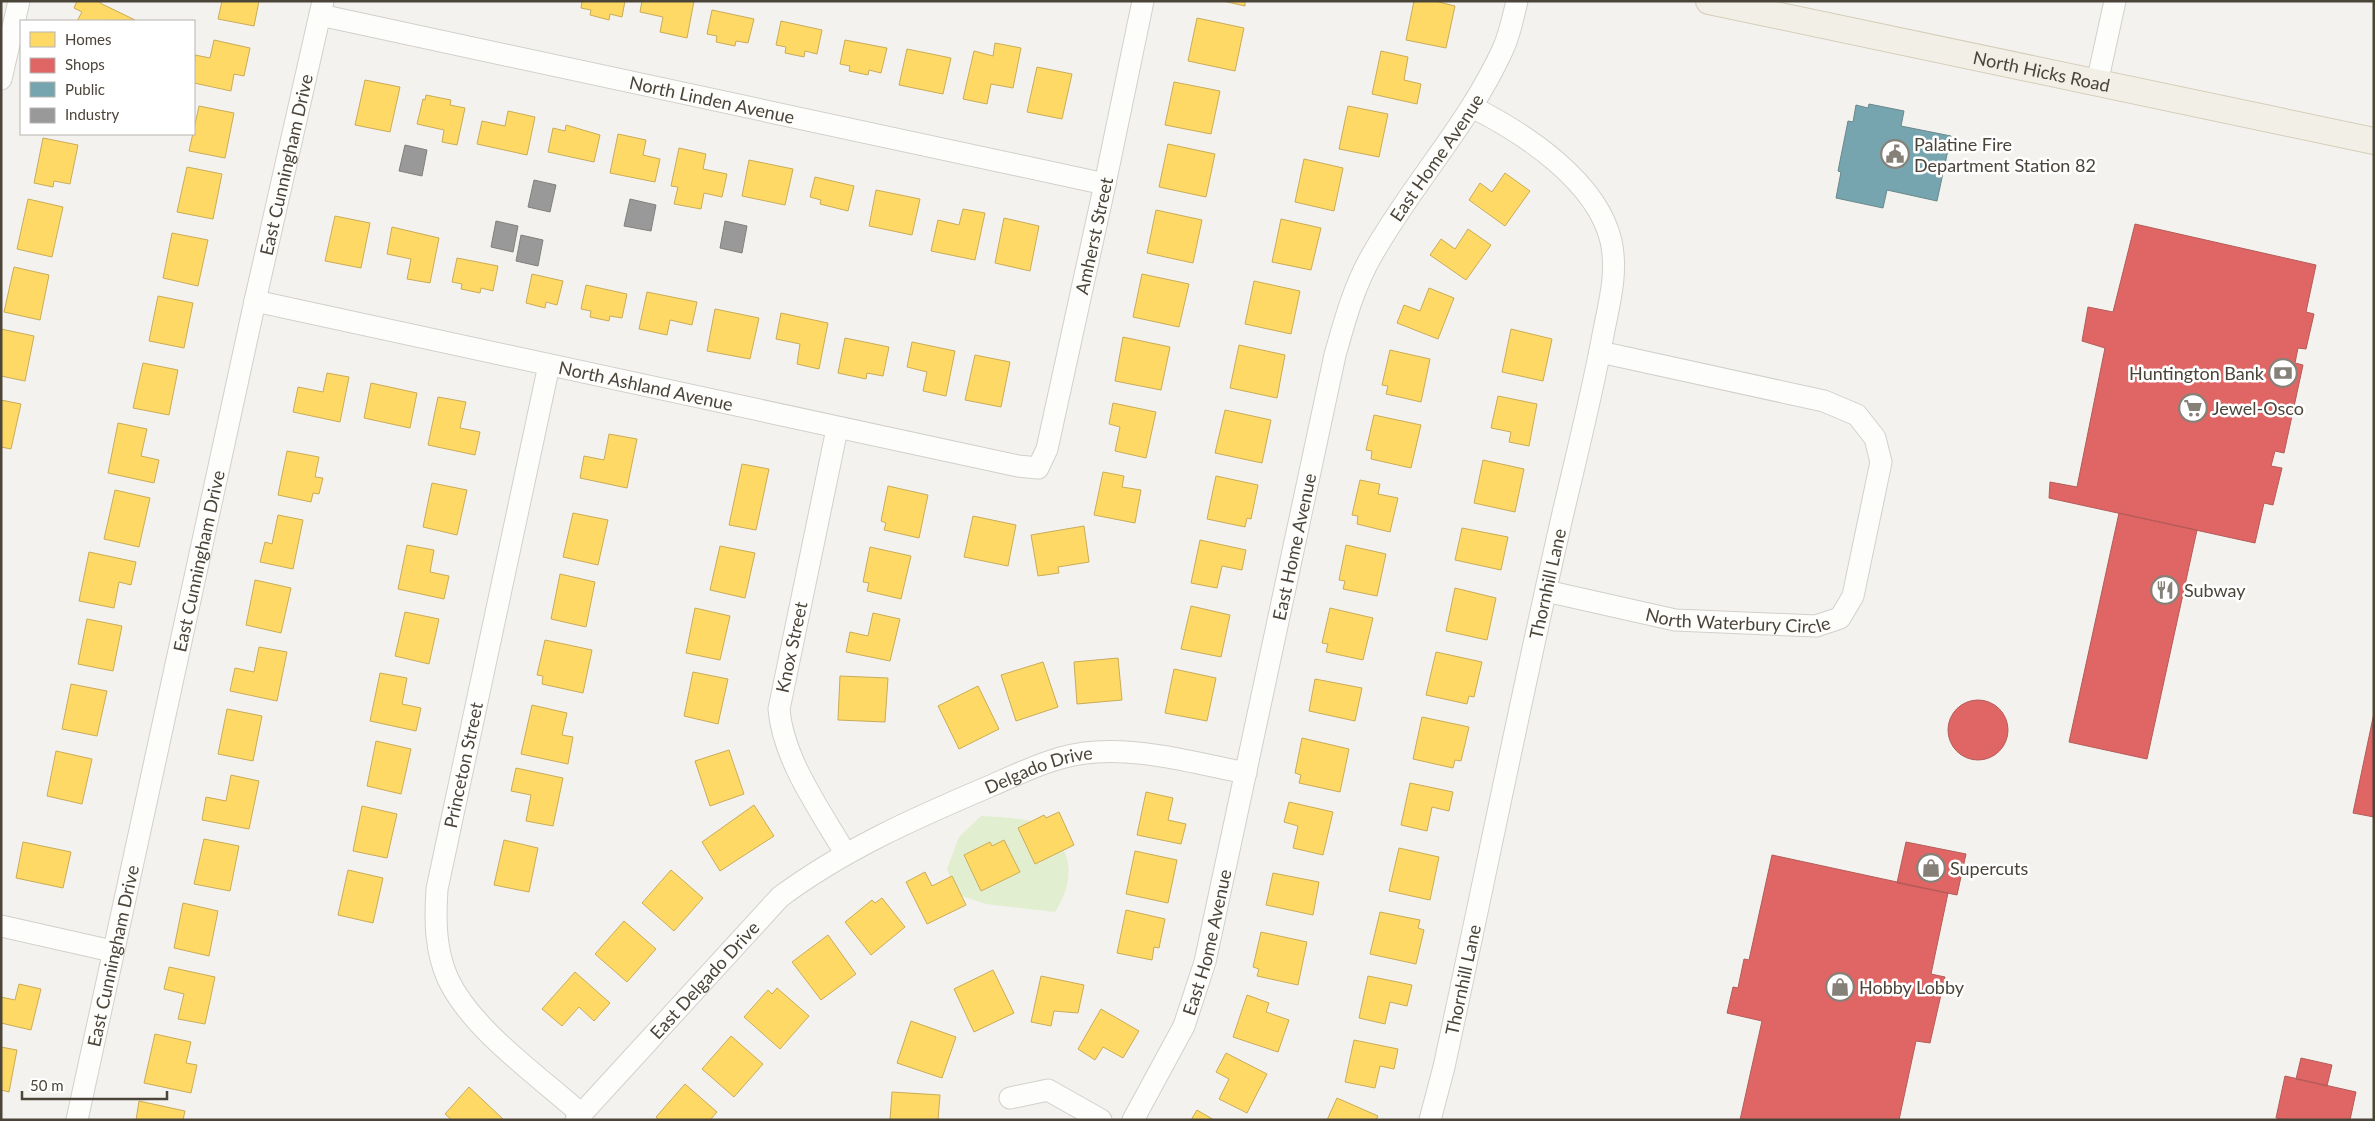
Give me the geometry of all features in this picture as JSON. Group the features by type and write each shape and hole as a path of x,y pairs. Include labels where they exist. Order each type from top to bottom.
{"main road":[{"name":"North Hicks Road","path":"1709,1 2374,141"}],"street":[{"path":"1,79 18,1"},
{"name":"Amherst Street","path":"1038,468 1047,449 1143,1"},
{"name":"East Home Avenue","path":"1133,1120 1184,1026 1202,971 1335,355 1348,309 1372,254 1472,107 1504,48 1517,1"},
{"path":"2097,83 2114,1"},
{"name":"North Linden Avenue","path":"322,8 1105,184"},
{"name":"East Cunningham Drive","path":"76,1120 255,301 322,8"},
{"name":"Thornhill Lane","path":"1430,1120 1444,1067 1546,591 1600,352 1614,270 1611,239 1603,219 1583,187 1568,172 1503,122 1472,107"},
{"name":"North Ashland Avenue","path":"255,301 837,428 1018,466 1038,468"},
{"name":"North Waterbury Circle","path":"1546,591 1675,620 1816,626 1840,618 1853,596 1881,462 1875,438 1857,415 1824,401 1600,352"},
{"name":"Princeton Street","path":"549,365 437,889 434,921 440,954 448,979 462,1001 485,1030 579,1117"},
{"name":"Knox Street","path":"837,428 779,709 780,727 797,769 845,853"},
{"name":"Delgado Drive","path":"845,853 1047,762 1079,754 1112,751 1145,753 1246,774"},
{"name":"East Delgado Drive","path":"579,1117 780,897 812,873 845,853"},
{"path":"1,926 112,951"},
{"path":"1010,1098 1048,1090 1101,1120"}],"green space":[{"path":"981,816 1014,818 1038,823 1047,827 1056,837 1066,856 1069,875 1065,893 1055,912 986,904 956,894 947,869 959,837"}],"building: Homes":[{"path":"77,1 101,1 100,3 135,20 78,20 82,12 74,8"},
{"path":"222,1 259,1 254,26 218,19"},
{"path":"582,1 625,1 622,17 610,14 609,20 590,15 591,10 581,8"},
{"path":"642,1 694,1 687,38 660,32 663,17 640,12"},
{"path":"1223,1 1245,1 1245,6"},
{"path":"1414,1 1435,1 1455,6 1446,48 1406,40"},
{"path":"712,10 754,19 748,43 736,41 735,46 716,42 717,36 707,34"},
{"path":"1197,18 1244,28 1235,71 1188,61"},
{"path":"781,21 822,30 817,54 805,51 804,57 785,53 786,47 776,45"},
{"path":"214,40 250,48 244,76 234,74 231,91 195,83 195,55 210,58"},
{"path":"845,40 887,48 881,73 869,70 868,75 849,71 850,66 840,64"},
{"path":"995,43 1021,48 1013,88 991,84 987,104 963,99 974,51 993,56"},
{"path":"907,49 951,58 943,94 899,85"},
{"path":"1381,51 1408,57 1404,80 1421,84 1417,104 1372,94"},
{"path":"1037,67 1072,74 1062,119 1027,112"},
{"path":"365,80 400,87 390,132 355,125"},
{"path":"1174,82 1220,91 1211,134 1165,125"},
{"path":"426,95 451,100 450,105 465,108 457,145 442,142 444,130 417,124 423,99 425,100"},
{"path":"199,106 234,113 225,158 189,151 193,135 195,135 195,124"},
{"path":"1348,106 1388,114 1379,157 1339,149"},
{"path":"508,111 535,117 527,155 477,144 482,121 505,126"},
{"path":"566,125 600,135 594,162 548,152 553,128 565,131"},
{"path":"618,134 646,140 643,155 660,159 655,182 610,173"},
{"path":"43,138 78,145 70,184 54,181 53,187 34,183"},
{"path":"1168,144 1215,154 1206,197 1159,187"},
{"path":"679,148 706,154 703,169 727,174 722,197 704,193 701,209 674,204 678,187 671,186"},
{"path":"1304,159 1343,168 1334,211 1295,202"},
{"path":"749,160 793,169 785,205 742,196"},
{"path":"187,167 222,174 213,219 177,212"},
{"path":"1505,173 1530,191 1505,226 1469,200 1480,183 1492,192"},
{"path":"815,177 854,186 848,211 820,204 821,200 810,197"},
{"path":"876,190 920,199 912,235 869,226"},
{"path":"28,199 63,207 52,257 17,249"},
{"path":"963,209 985,213 975,260 931,251 938,220 959,225"},
{"path":"1156,210 1202,220 1193,263 1147,253"},
{"path":"335,216 370,223 361,268 325,261"},
{"path":"1004,218 1039,226 1030,271 995,263"},
{"path":"1281,219 1321,228 1311,270 1272,262"},
{"path":"392,227 439,238 430,283 407,279 411,259 387,254"},
{"path":"1468,229 1491,245 1466,280 1430,255 1441,239 1455,249"},
{"path":"172,233 208,240 198,286 163,278"},
{"path":"457,258 498,266 493,291 481,288 480,293 461,289 462,284 452,282"},
{"path":"14,267 49,275 40,320 4,312"},
{"path":"532,274 563,281 557,305 546,302 545,308 526,303"},
{"path":"1142,274 1189,284 1179,327 1133,317"},
{"path":"1254,281 1300,291 1291,334 1245,324"},
{"path":"586,285 627,294 622,318 610,316 609,321 590,317 591,311 581,309"},
{"path":"1429,288 1454,298 1438,339 1397,323 1404,305 1420,311"},
{"path":"647,292 697,302 692,325 670,320 667,335 639,329"},
{"path":"158,296 193,303 184,348 149,341"},
{"path":"715,309 759,318 750,359 707,351"},
{"path":"781,313 828,323 819,369 797,364 800,344 776,339"},
{"path":"1,329 34,336 25,381 1,376"},
{"path":"1511,329 1552,339 1543,381 1502,372"},
{"path":"1123,337 1170,347 1161,390 1115,381"},
{"path":"845,338 889,347 883,376 867,373 866,379 838,373"},
{"path":"912,342 955,351 946,396 923,391 927,372 907,367"},
{"path":"1239,345 1285,355 1277,398 1230,388"},
{"path":"1390,350 1430,359 1421,402 1386,394 1388,386 1382,385"},
{"path":"975,355 1010,362 1001,407 965,400"},
{"path":"143,363 178,370 169,415 133,408"},
{"path":"327,373 349,377 340,422 293,412 298,387 323,392"},
{"path":"371,383 417,393 410,428 364,418"},
{"path":"1498,396 1537,404 1529,446 1509,442 1511,432 1491,428"},
{"path":"438,397 466,402 460,428 480,432 475,455 428,445"},
{"path":"1,400 21,404 11,449 1,447"},
{"path":"1113,403 1156,412 1146,458 1115,451 1120,427 1109,424"},
{"path":"1225,410 1271,420 1262,463 1215,453"},
{"path":"1374,415 1421,425 1411,468 1371,459 1372,451 1366,450"},
{"path":"118,423 147,429 141,456 159,460 154,483 108,473"},
{"path":"609,434 637,439 627,488 580,478 584,456 604,460"},
{"path":"287,451 319,457 315,477 323,478 319,494 313,493 311,502 278,495"},
{"path":"1483,460 1524,469 1515,512 1474,503"},
{"path":"742,464 769,469 756,530 729,525"},
{"path":"1103,472 1124,476 1122,487 1141,490 1135,523 1094,515"},
{"path":"1216,476 1258,485 1251,519 1247,518 1245,527 1207,519"},
{"path":"1360,480 1380,484 1378,494 1398,498 1390,532 1357,524 1358,516 1352,515"},
{"path":"432,483 467,490 457,535 423,527"},
{"path":"888,486 928,495 919,538 884,530 886,523 881,521"},
{"path":"115,490 150,498 139,547 104,539"},
{"path":"573,513 608,520 598,565 563,557"},
{"path":"278,515 303,520 293,569 260,562 265,542 272,544"},
{"path":"973,516 1016,525 1008,566 964,557"},
{"path":"1084,526 1089,562 1058,567 1059,573 1038,576 1031,535"},
{"path":"1462,528 1508,537 1501,570 1455,560"},
{"path":"1200,540 1246,550 1242,570 1222,566 1217,588 1191,583"},
{"path":"407,545 434,550 430,572 449,576 444,599 398,589"},
{"path":"1346,545 1386,554 1377,596 1343,589 1345,581 1339,580"},
{"path":"720,546 755,553 745,598 710,590"},
{"path":"870,547 911,556 901,599 867,591 869,583 863,582"},
{"path":"89,552 136,562 131,585 119,582 114,608 79,601"},
{"path":"560,574 595,582 586,627 551,619"},
{"path":"255,580 291,588 281,633 246,625"},
{"path":"1455,588 1496,598 1487,640 1446,631"},
{"path":"1191,606 1230,615 1221,657 1181,649"},
{"path":"695,608 730,616 720,660 686,653"},
{"path":"1330,608 1373,618 1363,660 1326,652 1328,644 1322,643"},
{"path":"405,612 439,619 429,664 395,656"},
{"path":"873,613 900,619 890,661 846,652 850,632 868,636"},
{"path":"87,619 122,626 113,671 78,664"},
{"path":"545,640 592,650 583,693 542,684 543,676 537,675"},
{"path":"259,647 287,652 277,701 230,691 235,668 254,672"},
{"path":"1436,652 1482,662 1474,697 1469,696 1467,704 1426,695"},
{"path":"1118,658 1122,700 1077,704 1074,662"},
{"path":"1043,662 1058,707 1016,721 1001,675"},
{"path":"1174,669 1216,678 1207,721 1165,713"},
{"path":"693,672 728,679 718,724 684,716"},
{"path":"380,673 407,678 402,704 421,708 416,731 370,721"},
{"path":"840,676 888,678 885,722 838,720"},
{"path":"1315,679 1362,688 1355,721 1309,711"},
{"path":"71,684 107,691 97,736 62,729"},
{"path":"978,686 999,729 959,749 938,706"},
{"path":"532,705 567,713 562,735 573,737 568,764 521,754"},
{"path":"227,709 262,716 253,761 218,754"},
{"path":"1422,717 1469,727 1461,761 1455,760 1453,768 1413,759"},
{"path":"1302,738 1349,749 1340,792 1299,783 1301,775 1295,773"},
{"path":"376,741 411,749 401,794 367,786"},
{"path":"729,750 744,794 710,806 695,761"},
{"path":"56,751 92,759 82,804 47,796"},
{"path":"516,768 563,778 553,826 526,821 531,795 511,791"},
{"path":"231,775 259,781 249,829 202,820 206,797 226,801"},
{"path":"1410,783 1453,792 1449,811 1432,807 1427,831 1401,825"},
{"path":"1146,792 1173,798 1168,820 1186,824 1181,844 1137,835"},
{"path":"1289,802 1333,812 1323,855 1293,848 1298,826 1284,822"},
{"path":"754,805 774,836 720,871 702,842"},
{"path":"362,806 397,814 387,858 353,851"},
{"path":"1059,812 1074,845 1035,864 1018,828 1044,815 1046,818"},
{"path":"204,839 239,846 230,891 194,884"},
{"path":"504,840 538,848 529,892 494,885"},
{"path":"1004,840 1020,872 981,891 964,855 990,842 992,846"},
{"path":"23,842 71,852 63,888 16,878"},
{"path":"1399,848 1439,857 1430,900 1389,891"},
{"path":"1135,851 1177,860 1168,903 1126,894"},
{"path":"348,870 383,878 373,923 338,915"},
{"path":"671,870 703,898 674,931 642,903"},
{"path":"925,872 932,886 952,876 966,905 927,924 906,882"},
{"path":"1273,873 1319,882 1313,915 1266,905"},
{"path":"882,898 905,927 871,955 845,922 872,900 875,903"},
{"path":"183,903 218,911 209,956 174,948"},
{"path":"1126,910 1165,919 1159,948 1154,947 1152,960 1117,953"},
{"path":"1380,912 1420,920 1418,928 1424,930 1416,964 1370,954"},
{"path":"624,921 656,949 627,982 595,954"},
{"path":"1261,932 1307,942 1298,985 1257,976 1259,969 1253,967"},
{"path":"828,935 856,974 821,1000 792,962"},
{"path":"169,967 215,977 205,1024 178,1019 184,994 164,989"},
{"path":"993,970 1014,1013 974,1032 954,989"},
{"path":"575,972 610,1003 594,1021 579,1007 562,1026 542,1009"},
{"path":"1041,976 1084,985 1078,1013 1054,1011 1051,1026 1031,1022"},
{"path":"1368,976 1412,985 1407,1006 1390,1002 1385,1024 1359,1018"},
{"path":"19,984 41,989 31,1030 1,1023 1,997 15,1000"},
{"path":"777,988 809,1016 780,1049 744,1017 768,990 772,994"},
{"path":"1247,995 1269,1003 1266,1012 1289,1020 1278,1052 1233,1037"},
{"path":"1101,1009 1139,1031 1123,1058 1103,1047 1095,1060 1078,1049"},
{"path":"911,1021 956,1037 942,1078 897,1063"},
{"path":"155,1034 191,1042 186,1063 197,1065 191,1093 144,1083"},
{"path":"731,1036 763,1064 734,1097 702,1069"},
{"path":"1354,1040 1398,1049 1394,1069 1380,1066 1375,1088 1345,1082"},
{"path":"1,1047 17,1050 9,1092 1,1090"},
{"path":"1226,1053 1267,1074 1247,1113 1219,1099 1229,1079 1216,1072"},
{"path":"685,1084 717,1112 710,1120 659,1120 656,1117"},
{"path":"469,1087 503,1119 452,1120 445,1114"},
{"path":"892,1092 940,1095 938,1120 890,1120"},
{"path":"1337,1098 1378,1116 1376,1120 1327,1120"},
{"path":"139,1101 185,1111 183,1120 136,1120"},
{"path":"1197,1110 1214,1120 1191,1120"}],"building: Shops":[{"name":"Jewel-Osco","path":"2135,224 2316,265 2306,312 2314,314 2306,349 2298,348 2295,363 2303,365 2284,453 2275,451 2271,466 2282,468 2273,505 2264,503 2255,543 2049,498 2050,482 2077,487 2105,348 2082,341 2088,307 2113,312"},
{"path":"2119,513 2197,530 2147,759 2069,742"},
{"path":"1978,700 1994,705 1999,709 2003,714 2008,730 2003,746 1999,751 1994,755 1978,760 1962,755 1957,751 1953,746 1948,730 1953,714 1957,709 1962,705"},
{"path":"2374,713 2374,817 2353,813"},
{"name":"Supercuts","path":"1906,842 1966,854 1957,895 1897,883"},
{"name":"Hobby Lobby","path":"1772,855 1948,893 1931,974 1945,977 1930,1043 1916,1041 1899,1120 1740,1120 1762,1021 1727,1013 1733,987 1738,988 1744,959 1749,960"},
{"path":"2301,1058 2332,1065 2327,1086 2296,1079"},
{"path":"2285,1076 2356,1092 2350,1120 2286,1120 2276,1118"}],"building: Public":[{"name":"Palatine Fire Department Station 82","path":"1869,104 1904,111 1901,126 1951,136 1937,201 1887,190 1883,208 1836,198 1841,172 1838,171 1848,121 1853,122 1856,105 1868,108"}],"building: Industry":[{"path":"405,145 427,150 422,176 399,171"},
{"path":"534,180 556,185 550,212 528,207"},
{"path":"630,199 656,205 651,231 624,226"},
{"path":"496,221 518,226 513,252 491,247"},
{"path":"725,221 747,226 742,253 720,248"},
{"path":"521,235 543,240 538,266 516,261"}],"place":[{"name":"Palatine Fire Department Station 82","path":"1895,154"},
{"name":"Huntington Bank","path":"2283,373"},
{"name":"Jewel-Osco","path":"2193,408"},
{"name":"Subway","path":"2165,590"},
{"name":"Supercuts","path":"1931,868"},
{"name":"Hobby Lobby","path":"1840,987"}]}
